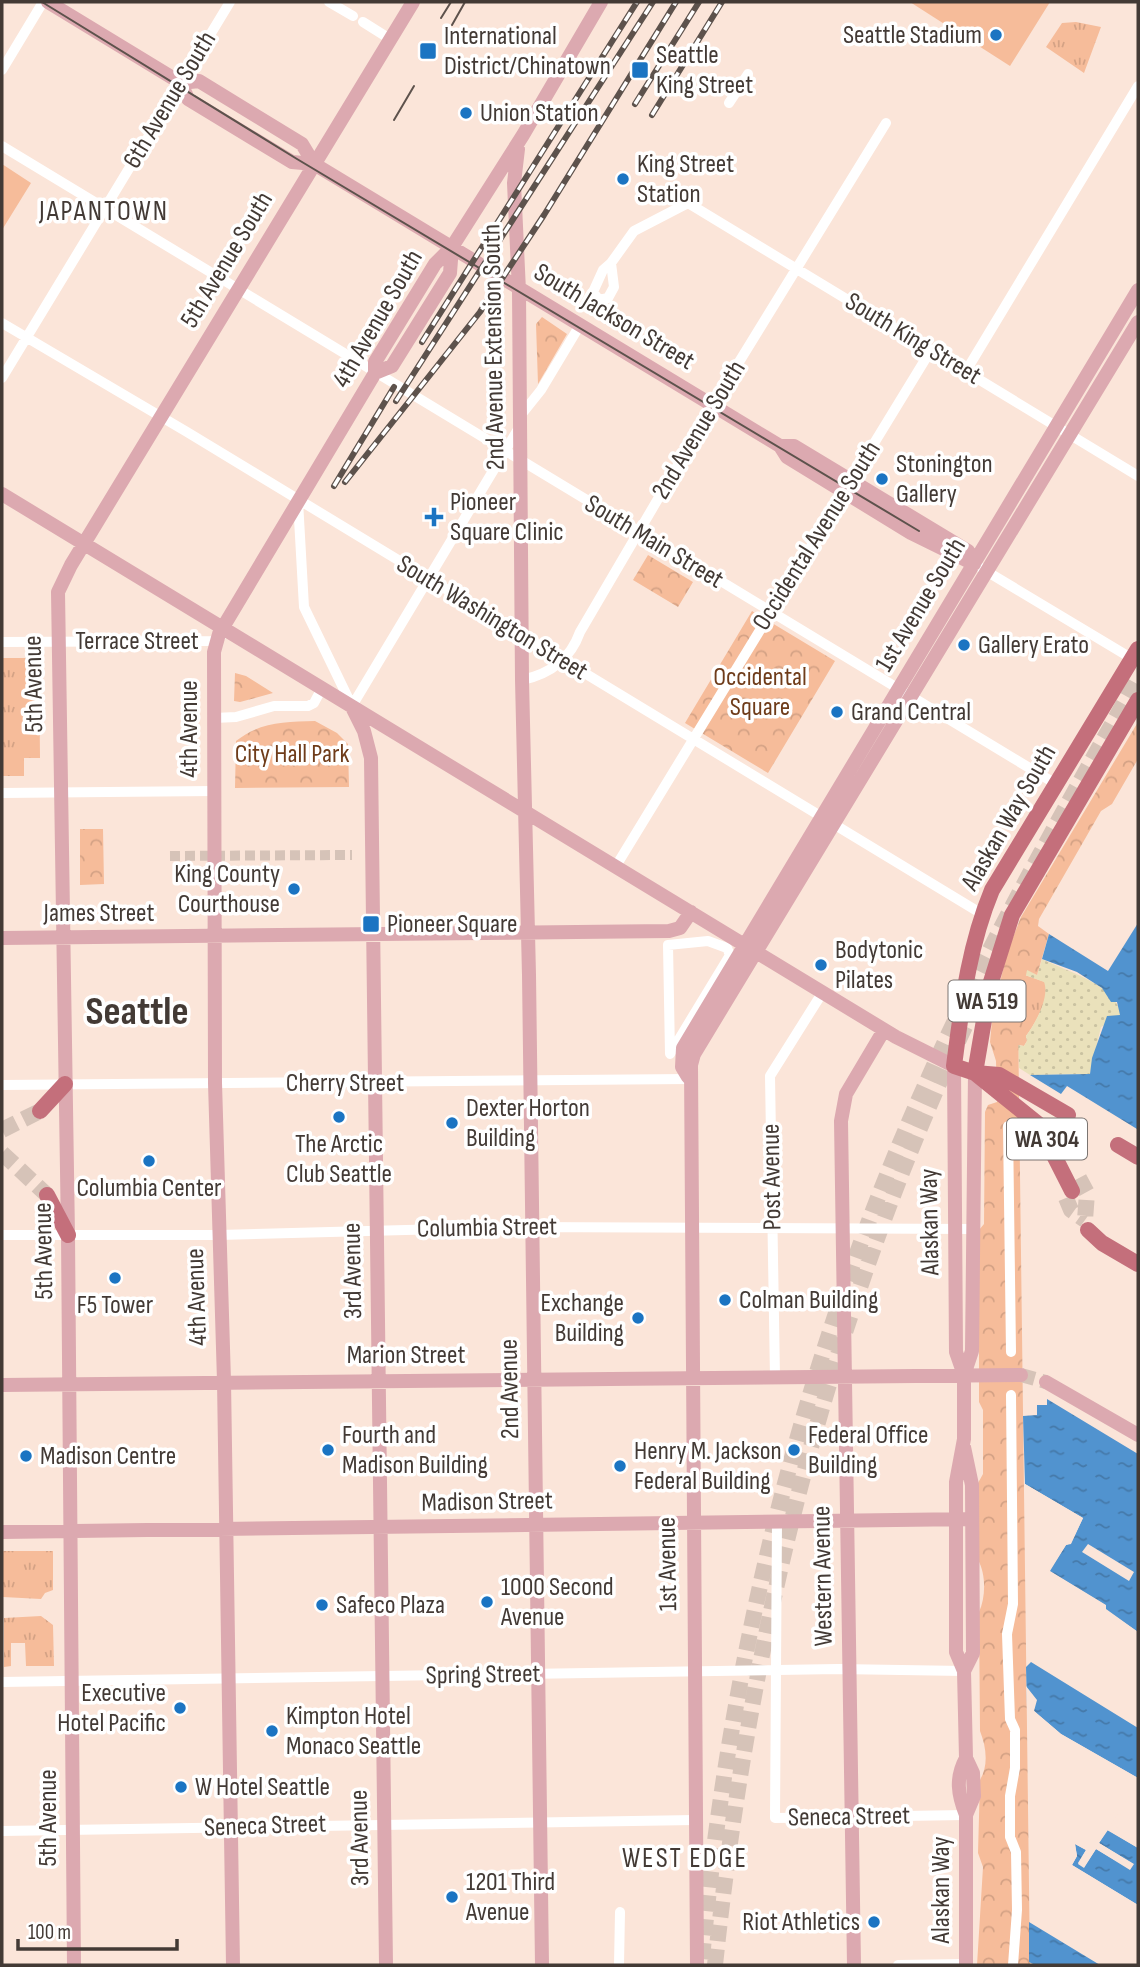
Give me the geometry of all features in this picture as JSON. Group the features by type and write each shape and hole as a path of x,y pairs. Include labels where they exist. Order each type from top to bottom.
{"highway":[{"name":"Alaskan Way South","path":"954,1066 967,967 982,914 1006,864 1136,657"},
{"name":"Alaskan Way South","path":"975,1073 990,985 1006,929 1021,897 1138,700"},
{"name":"WA 304","path":"954,1066 975,1073 999,1075 1068,1115"},
{"name":"WA 304","path":"975,1073 1038,1124 1072,1189"},
{"path":"40,1111 65,1084"},
{"name":"WA 304","path":"1118,1145 1138,1157"},
{"path":"47,1195 68,1235"},
{"path":"1088,1230 1102,1243 1138,1265"}],"main road":[{"name":"South Jackson Street","path":"46,2 181,83 188,99 292,162 314,164 780,446 787,457 848,486 929,544 980,568"},
{"name":"5th Avenue South","path":"84,543 413,2"},
{"name":"4th Avenue South","path":"224,629 298,501 381,376 375,362 435,264 452,247 523,135 601,2"},
{"name":"South Jackson Street","path":"181,83 199,81 269,123 302,144 314,164"},
{"name":"2nd Avenue Extension South","path":"523,135 514,175 519,288 525,811"},
{"name":"1st Avenue South","path":"750,948 980,568 1057,426 1138,290"},
{"name":"1st Avenue South","path":"980,568 1070,435 1138,322"},
{"path":"2,494 884,1030 954,1066"},
{"name":"5th Avenue","path":"74,1965 68,1235 58,592 84,543"},
{"name":"4th Avenue","path":"224,629 214,652 214,937 233,1965"},
{"name":"3rd Avenue","path":"352,706 364,731 371,758 386,1965"},
{"name":"2nd Avenue","path":"525,811 542,1965"},
{"name":"James Street","path":"2,939 669,932 680,928 691,912"},
{"name":"1st Avenue","path":"697,1965 689,1079 694,1054 750,948"},
{"name":"Western Avenue","path":"854,1965 841,1121 846,1094 884,1030"},
{"name":"Alaskan Way","path":"954,1066 956,1352 964,1375"},
{"name":"Alaskan Way","path":"964,1671 973,1653 971,1478 964,1439 964,1375 972,1351 975,1073"},
{"name":"Marion Street","path":"2,1385 1021,1375"},
{"path":"1046,1382 1138,1435"},
{"name":"Alaskan Way","path":"964,1439 956,1478 956,1652 964,1671 966,1758 959,1771 958,1795 966,1815 966,1965"},
{"name":"Madison Street","path":"2,1532 972,1519"}],"street":[{"path":"2,70 46,2"},
{"name":"6th Avenue South","path":"2,377 230,2"},
{"path":"329,2 390,39"},
{"path":"729,103 748,74"},
{"path":"966,372 1138,86"},
{"name":"2nd Avenue South","path":"563,661 713,405 886,122"},
{"name":"South Main Street","path":"2,146 1056,784"},
{"name":"South King Street","path":"611,263 634,231 688,203 1138,476"},
{"name":"South Washington Street","path":"2,323 982,914"},
{"path":"352,706 580,325"},
{"name":"Occidental Avenue South","path":"616,866 931,350"},
{"path":"298,501 304,607 352,706"},
{"name":"South Jackson Street","path":"980,568 1136,657"},
{"name":"Terrace Street","path":"2,642 215,641 224,629"},
{"path":"522,680 539,676 563,661"},
{"path":"214,718 236,717 274,706 308,706 317,700 322,688"},
{"path":"2,793 214,790"},
{"path":"708,942 721,945 730,955 670,1055 668,945 708,942"},
{"name":"Post Avenue","path":"775,1378 770,1076 819,998 820,991"},
{"name":"Cherry Street","path":"2,1085 689,1079"},
{"path":"1008,1126 1010,1352"},
{"name":"Columbia Street","path":"2,1236 219,1235 532,1227 972,1229"},
{"path":"1011,1395 1013,1604 1007,1634 1010,1719 1015,1730 1015,1768 1010,1796 1010,1837 1016,1852 1017,1910 1013,1965"},
{"path":"775,1670 777,1522"},
{"name":"Spring Street","path":"2,1682 849,1669 964,1671"},
{"name":"Seneca Street","path":"775,1670 775,1818 966,1815"},
{"name":"Seneca Street","path":"2,1831 695,1819"},
{"path":"619,1965 620,1912"},
{"path":"898,1965 966,1965"}],"green space":[{"name":"Seattle Stadium","path":"910,2 1050,2 1010,66"},
{"path":"1076,22 1101,27 1084,73 1046,47 1062,23"},
{"path":"2,164 31,183 2,230"},
{"path":"542,317 567,334 538,384 536,324"},
{"path":"648,555 693,582 678,607 633,580"},
{"name":"Occidental Square","path":"752,611 835,661 768,773 685,723"},
{"path":"2,658 39,658 40,758 24,758 24,776 2,776"},
{"name":"City Hall Park","path":"235,673 246,676 273,693 240,702 234,701"},
{"name":"City Hall Park","path":"315,721 337,733 348,744 349,787 235,788 236,741 263,727"},
{"path":"1138,722 1138,759 1112,804 1101,811 1039,919 1038,926 1049,934 1037,975 1027,970 1018,1016 1030,1965 977,1965 983,1867 978,1853 980,1780 986,1756 980,1731 979,1612 984,1586 983,1572 978,1560 978,1483 983,1474 983,1410 979,1402 979,1230 984,1224 985,1112 988,1105 997,1102 996,1061 990,1042 993,1010 1008,950 1021,917"},
{"path":"80,829 103,829 104,884 80,885"},
{"path":"1025,975 1045,982 1046,995 1034,1025 1026,1036 1024,1046 1018,1045 1018,1016"},
{"path":"3,1551 53,1551 53,1590 45,1593 41,1599 3,1597"},
{"path":"41,1616 53,1625 54,1666 26,1666 25,1643 11,1643 11,1666 4,1667 4,1618"}],"sand":[{"path":"1042,959 1101,987 1117,1005 1121,1016 1101,1027 1090,1074 1030,1075 1019,1068 1018,1045 1024,1046 1027,1041 1026,1036 1037,1018 1045,995 1044,982 1025,975 1026,969 1037,975"}],"water":[{"path":"1138,923 1137,1129 1067,1086 1061,1094 1030,1075 1090,1074 1092,1058 1107,1016 1120,1015 1117,1002 1111,1002 1102,988 1077,972 1042,959 1049,934 1108,971"},
{"path":"1047,1399 1138,1454 1138,1632 1106,1609 1105,1605 1049,1571 1066,1545 1071,1543 1083,1518 1025,1484 1023,1416 1037,1415 1037,1405 1047,1405"},
{"path":"1031,1662 1138,1728 1138,1778 1061,1734 1027,1705 1026,1667"},
{"path":"1107,1830 1138,1848 1138,1905 1072,1865 1077,1856 1075,1844 1086,1850 1078,1863 1084,1867 1096,1849 1130,1869 1133,1864 1099,1843"},
{"path":"1029,1922 1100,1965 1035,1965 1029,1962"}],"pier":[{"path":"1025,1484 1083,1518 1071,1544 1066,1545 1050,1571 1106,1605 1106,1610 1138,1632 1138,1636 1104,1612 1102,1607 1047,1573 1063,1543 1069,1540 1069,1534 1078,1519 1025,1488"},
{"path":"1088,1544 1134,1572 1129,1581 1082,1552"},
{"path":"1026,1686 1037,1700 1034,1711 1061,1734 1138,1778 1133,1788 1138,1792 1138,1798 1130,1794 1122,1807 1138,1817 1138,1824 1119,1812 1111,1824 1138,1841 1138,1848 1108,1830 1099,1843 1134,1864 1130,1870 1096,1849 1084,1868 1078,1864 1086,1850 1075,1844 1077,1856 1072,1865 1138,1905 1138,1909 1069,1865 1073,1856 1072,1841 1076,1840 1089,1849 1083,1863 1134,1780 1059,1737 1031,1714 1027,1710"}],"tunnel":[{"path":"702,1959 714,1846 752,1621 778,1510 809,1399 844,1291 884,1184 952,1027 1028,876 1138,678"},
{"path":"170,856 352,855"},
{"path":"715,1965 731,1837 752,1710 777,1583 808,1457 845,1333 887,1211 935,1092 990,975"},
{"path":"2,1130 40,1111"},
{"path":"2,1153 47,1195"},
{"path":"1079,1178 1087,1193 1085,1220"},
{"path":"1066,1198 1071,1210 1085,1220"},
{"path":"1021,1375 1046,1382"}],"tram line":[{"path":"42,2 297,159 919,531"},
{"path":"441,18 451,2"},
{"path":"452,25 465,2"},
{"path":"394,120 414,86"}],"railway":[{"path":"422,342 637,2"},
{"path":"396,401 653,2"},
{"path":"345,482 480,312 544,215 676,2"},
{"path":"635,104 699,2"},
{"path":"652,115 722,2"},
{"path":"334,486 394,387"}],"place":[{"name":"Seattle Stadium","path":"996,35"},
{"name":"International District/Chinatown","path":"428,51"},
{"name":"Seattle King Street","path":"640,70"},
{"name":"Union Station","path":"466,113"},
{"name":"King Street Station","path":"623,179"},
{"name":"Stonington Gallery","path":"882,479"},
{"name":"Pioneer Square Clinic","path":"434,517"},
{"name":"Gallery Erato","path":"964,645"},
{"name":"Grand Central","path":"837,712"},
{"name":"King County Courthouse","path":"294,889"},
{"name":"Pioneer Square","path":"371,924"},
{"name":"Bodytonic Pilates","path":"821,965"},
{"name":"The Arctic Club Seattle","path":"339,1117"},
{"name":"Dexter Horton Building","path":"452,1123"},
{"name":"Columbia Center","path":"149,1161"},
{"name":"F5 Tower","path":"115,1278"},
{"name":"Colman Building","path":"725,1300"},
{"name":"Exchange Building","path":"638,1318"},
{"name":"Fourth and Madison Building","path":"328,1450"},
{"name":"Federal Office Building","path":"794,1450"},
{"name":"Madison Centre","path":"26,1456"},
{"name":"Henry M. Jackson Federal Building","path":"620,1466"},
{"name":"1000 Second Avenue","path":"487,1602"},
{"name":"Safeco Plaza","path":"322,1605"},
{"name":"Executive Hotel Pacific","path":"180,1708"},
{"name":"Kimpton Hotel Monaco Seattle","path":"272,1731"},
{"name":"W Hotel Seattle","path":"181,1787"},
{"name":"1201 Third Avenue","path":"452,1897"},
{"name":"Riot Athletics","path":"874,1922"}],"district":[{"name":"JAPANTOWN","path":"104,211"},
{"name":"Seattle","path":"137,1012"},
{"name":"WEST EDGE","path":"685,1858"}]}
